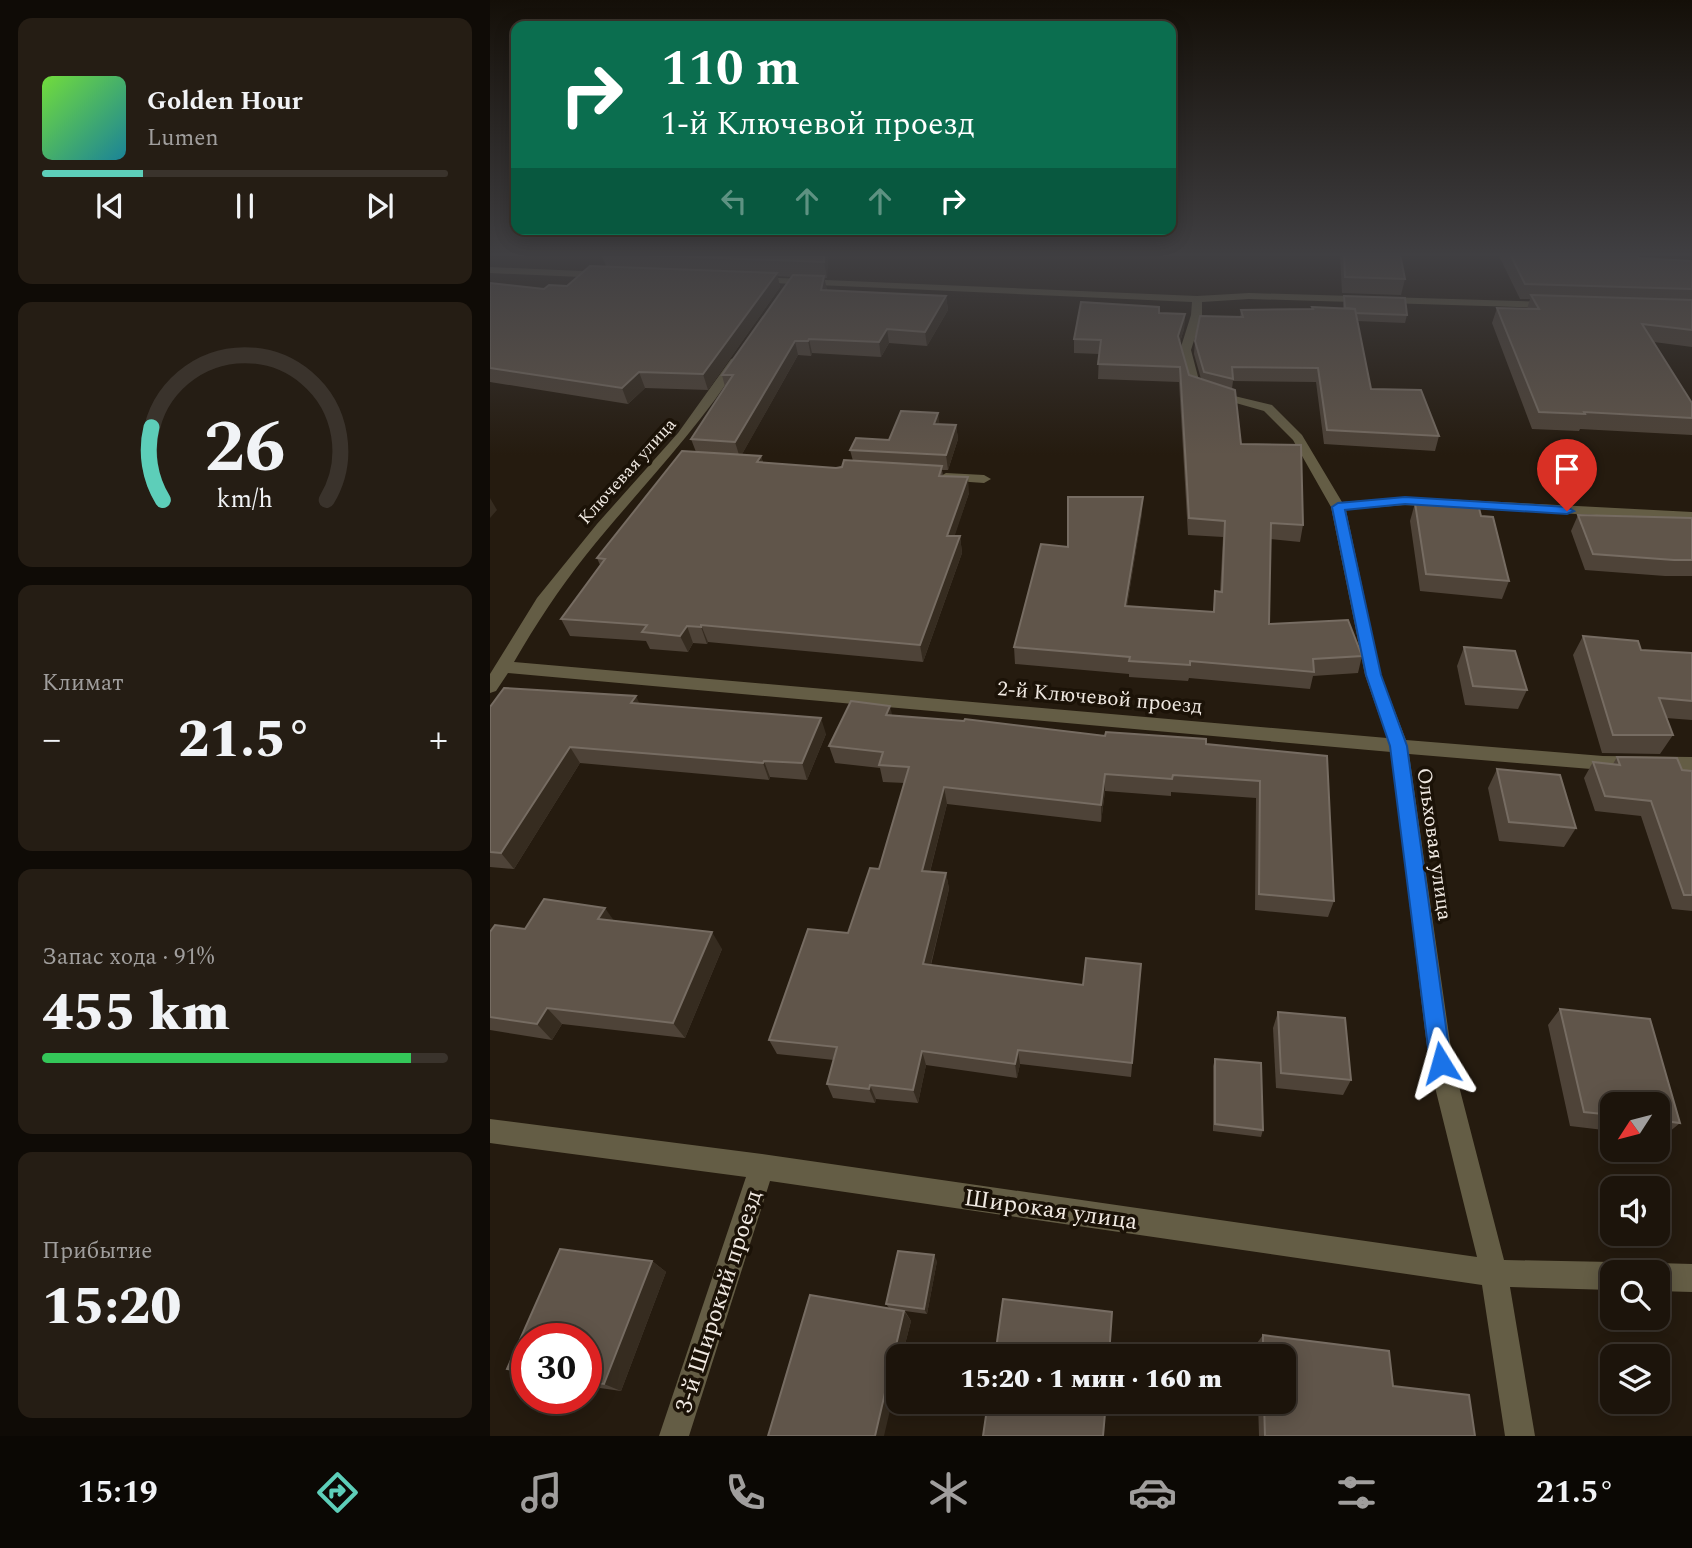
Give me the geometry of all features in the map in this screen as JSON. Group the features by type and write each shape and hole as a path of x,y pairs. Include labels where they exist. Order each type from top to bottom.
{"street":[{"name":"Ольховая улица","path":"1195,321 1187,337 1185,360 1196,390 1268,408 1298,438 1338,507 1373,675 1399,746 1441,1063 1494,1273 1520,1436"},
{"name":"Ключевая улица","path":"490,687 505,667 532,617 581,551 667,460 717,394 744,349"},
{"path":"930,476 984,479"},
{"path":"1338,507 1405,500 1692,516"},
{"name":"2-й Ключевой проезд","path":"505,667 1603,763 1692,764"},
{"name":"Широкая улица","path":"490,1131 762,1167 1494,1273 1600,1276"},
{"name":"3-й Широкий проезд","path":"674,1436 762,1167"},
{"path":"1670,1277 1692,1278"}],"building":[{"path":"490,321 742,321 703,374 639,372 622,388 490,368"},
{"path":"760,321 931,321 925,332 887,329 879,342 809,339 795,341 735,442 691,439 733,375 722,375"},
{"path":"1077,321 1183,321 1178,336 1189,375 1235,390 1241,444 1301,445 1303,525 1271,523 1269,624 1348,620 1362,656 1313,659 1314,672 1190,661 1190,665 1129,661 1130,657 1014,647 1041,544 1068,547 1068,497 1143,497 1125,606 1214,612 1215,591 1222,592 1225,521 1189,518 1180,367 1098,364 1101,340 1074,339"},
{"path":"1199,321 1357,321 1371,389 1421,390 1439,436 1327,430 1318,368 1232,367 1233,379 1204,372 1195,341"},
{"path":"1502,321 1692,321 1692,330 1642,324 1692,403 1692,418 1539,412"},
{"path":"901,411 938,413 934,424 956,425 946,455 850,450 856,438 889,440"},
{"path":"682,451 761,456 757,462 836,468 842,467 844,460 942,466 939,476 968,477 947,536 960,536 920,645 701,625 687,626 680,636 642,632 647,625 561,619 605,559 597,558"},
{"path":"1415,503 1479,508 1481,516 1493,517 1509,581 1426,574"},
{"path":"1578,515 1692,518 1692,560 1593,554"},
{"path":"1583,636 1638,641 1641,650 1692,653 1692,701 1659,698 1673,735 1613,735"},
{"path":"1464,647 1515,651 1527,690 1473,686"},
{"path":"504,688 636,696 631,703 821,718 802,763 763,763 570,747 501,853 490,852 490,707"},
{"path":"851,701 890,706 886,715 965,719 1105,736 1106,732 1206,739 1206,744 1327,756 1334,901 1259,894 1260,781 1105,774 1101,805 944,787 922,871 946,873 923,964 1083,985 1086,958 1141,964 1132,1063 1018,1050 1015,1064 922,1051 913,1090 827,1084 837,1047 769,1040 808,929 848,933 870,868 879,869 909,767 879,765 883,752 829,746"},
{"path":"1617,757 1677,758 1682,770 1692,771 1692,895 1684,895 1651,801 1605,796 1593,762 1620,765"},
{"path":"1497,769 1560,775 1576,828 1509,822"},
{"path":"544,899 605,908 598,919 712,932 673,1023 547,1008 537,1024 490,1017 490,932 495,925 525,929"},
{"path":"1560,1009 1650,1019 1680,1123 1670,1122 1670,1092 1600,1092 1600,1114 1584,1112"},
{"path":"1278,1012 1345,1018 1351,1080 1281,1073"},
{"path":"1215,1059 1261,1063 1263,1130 1215,1124"},
{"path":"560,1249 652,1261 604,1384 602,1323 527,1323"},
{"path":"898,1251 934,1255 924,1309 886,1304"},
{"path":"810,1295 904,1311 896,1344 886,1344 886,1389 875,1436 768,1436"},
{"path":"1003,1299 1112,1312 1110,1344 997,1344"},
{"path":"1263,1335 1389,1351 1393,1386 1469,1395 1475,1436 1265,1436 1264,1414 1296,1414 1296,1344 1263,1344"},
{"path":"986,1414 1105,1414 1103,1436 983,1436"}],"route":[{"path":"1441,1063 1399,746 1373,675 1338,507 1405,500 1567,511"}]}
